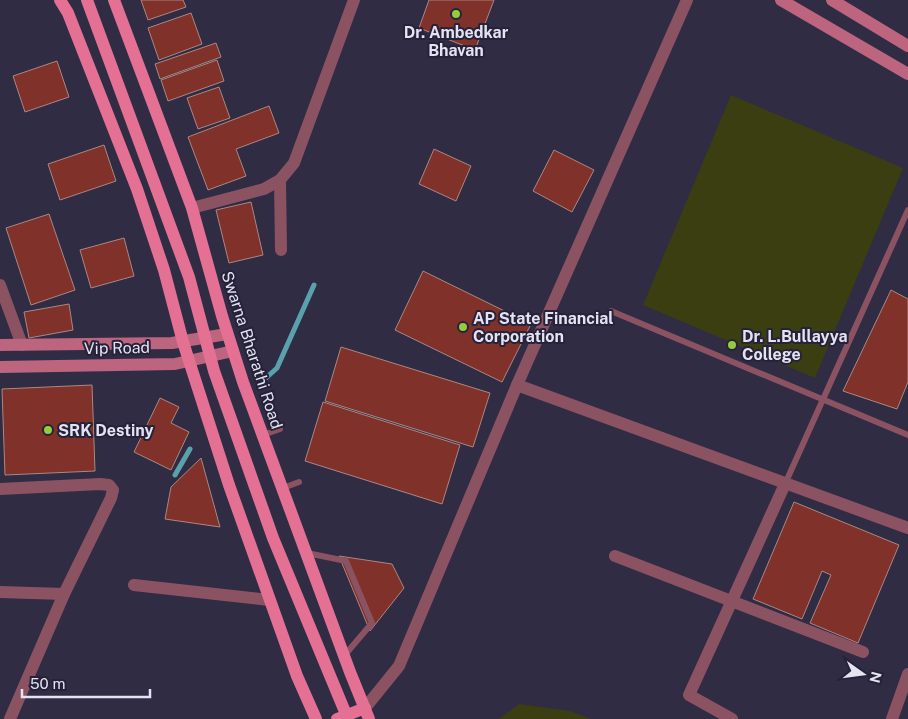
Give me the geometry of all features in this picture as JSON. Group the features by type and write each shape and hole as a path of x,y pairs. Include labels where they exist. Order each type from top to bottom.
{"main road":[{"path":"60,0 68,13 137,189 164,270 183,342 228,485 268,600 297,676 316,719"},
{"path":"87,0 189,276 210,356 273,538 343,718 367,714"},
{"name":"Swarna Bharathi Road","path":"114,0 192,208 232,350 367,714"},
{"path":"781,0 908,74"},
{"path":"832,0 908,46"},
{"name":"Vip Road","path":"0,345 183,342 227,334"},
{"name":"Vip Road","path":"0,367 175,364 232,350"}],"street":[{"path":"192,208 264,189 280,180 294,163 354,0"},
{"path":"367,714 399,666 517,385 687,0"},
{"path":"280,180 281,250"},
{"path":"0,285 22,345"},
{"path":"517,385 908,528"},
{"path":"0,489 100,484 109,485 113,490 111,498 64,594 10,719"},
{"path":"732,719 689,695 785,484"},
{"path":"615,556 863,652"},
{"path":"134,585 268,600"},
{"path":"0,592 64,594"},
{"path":"892,719 908,674"}],"lane":[{"path":"785,484 908,210"},
{"path":"611,311 908,435"},
{"path":"264,435 280,429"},
{"path":"283,488 299,482"},
{"path":"307,553 346,561 372,623 344,656"}],"green space":[{"path":"731,95 903,168 815,378 643,305"},
{"path":"519,704 570,711 591,719 499,719"}],"building":[{"path":"141,0 183,0 186,7 148,20"},
{"name":"Dr. Ambedkar Bhavan","path":"429,0 494,0 475,50 419,28"},
{"path":"191,13 202,44 159,60 148,28"},
{"path":"216,43 221,57 160,79 155,64"},
{"path":"217,60 224,81 168,101 161,80"},
{"path":"57,61 69,97 25,112 13,76"},
{"path":"219,87 230,118 198,129 187,98"},
{"path":"269,106 279,133 236,149 246,176 208,190 188,137"},
{"path":"104,145 116,181 60,200 48,164"},
{"path":"434,149 471,166 456,201 419,184"},
{"path":"554,150 594,170 572,212 533,191"},
{"path":"251,202 263,255 229,263 216,210"},
{"path":"49,214 75,290 31,305 6,228"},
{"path":"124,238 134,276 91,288 80,250"},
{"name":"AP State Financial Corporation","path":"423,271 531,324 502,382 395,330"},
{"path":"891,290 908,299 908,382 897,409 843,391"},
{"path":"69,304 73,330 29,338 24,312"},
{"path":"341,347 490,393 473,447 325,401"},
{"name":"SRK Destiny","path":"92,385 95,471 5,475 2,389"},
{"path":"160,398 179,407 171,423 189,432 171,470 134,452"},
{"path":"323,402 460,445 442,504 305,461"},
{"path":"201,458 220,527 165,519 171,487"},
{"path":"794,502 899,545 858,643 810,623 831,575 822,571 802,619 753,599"},
{"path":"339,556 392,564 404,588 370,631"}],"waterway":[{"path":"266,378 277,368 314,285"},
{"path":"175,475 190,449"}],"place":[{"name":"Dr. Ambedkar Bhavan","path":"456,14"},
{"name":"AP State Financial Corporation","path":"463,327"},
{"name":"Dr. L.Bullayya College","path":"732,345"},
{"name":"SRK Destiny","path":"48,430"}]}
